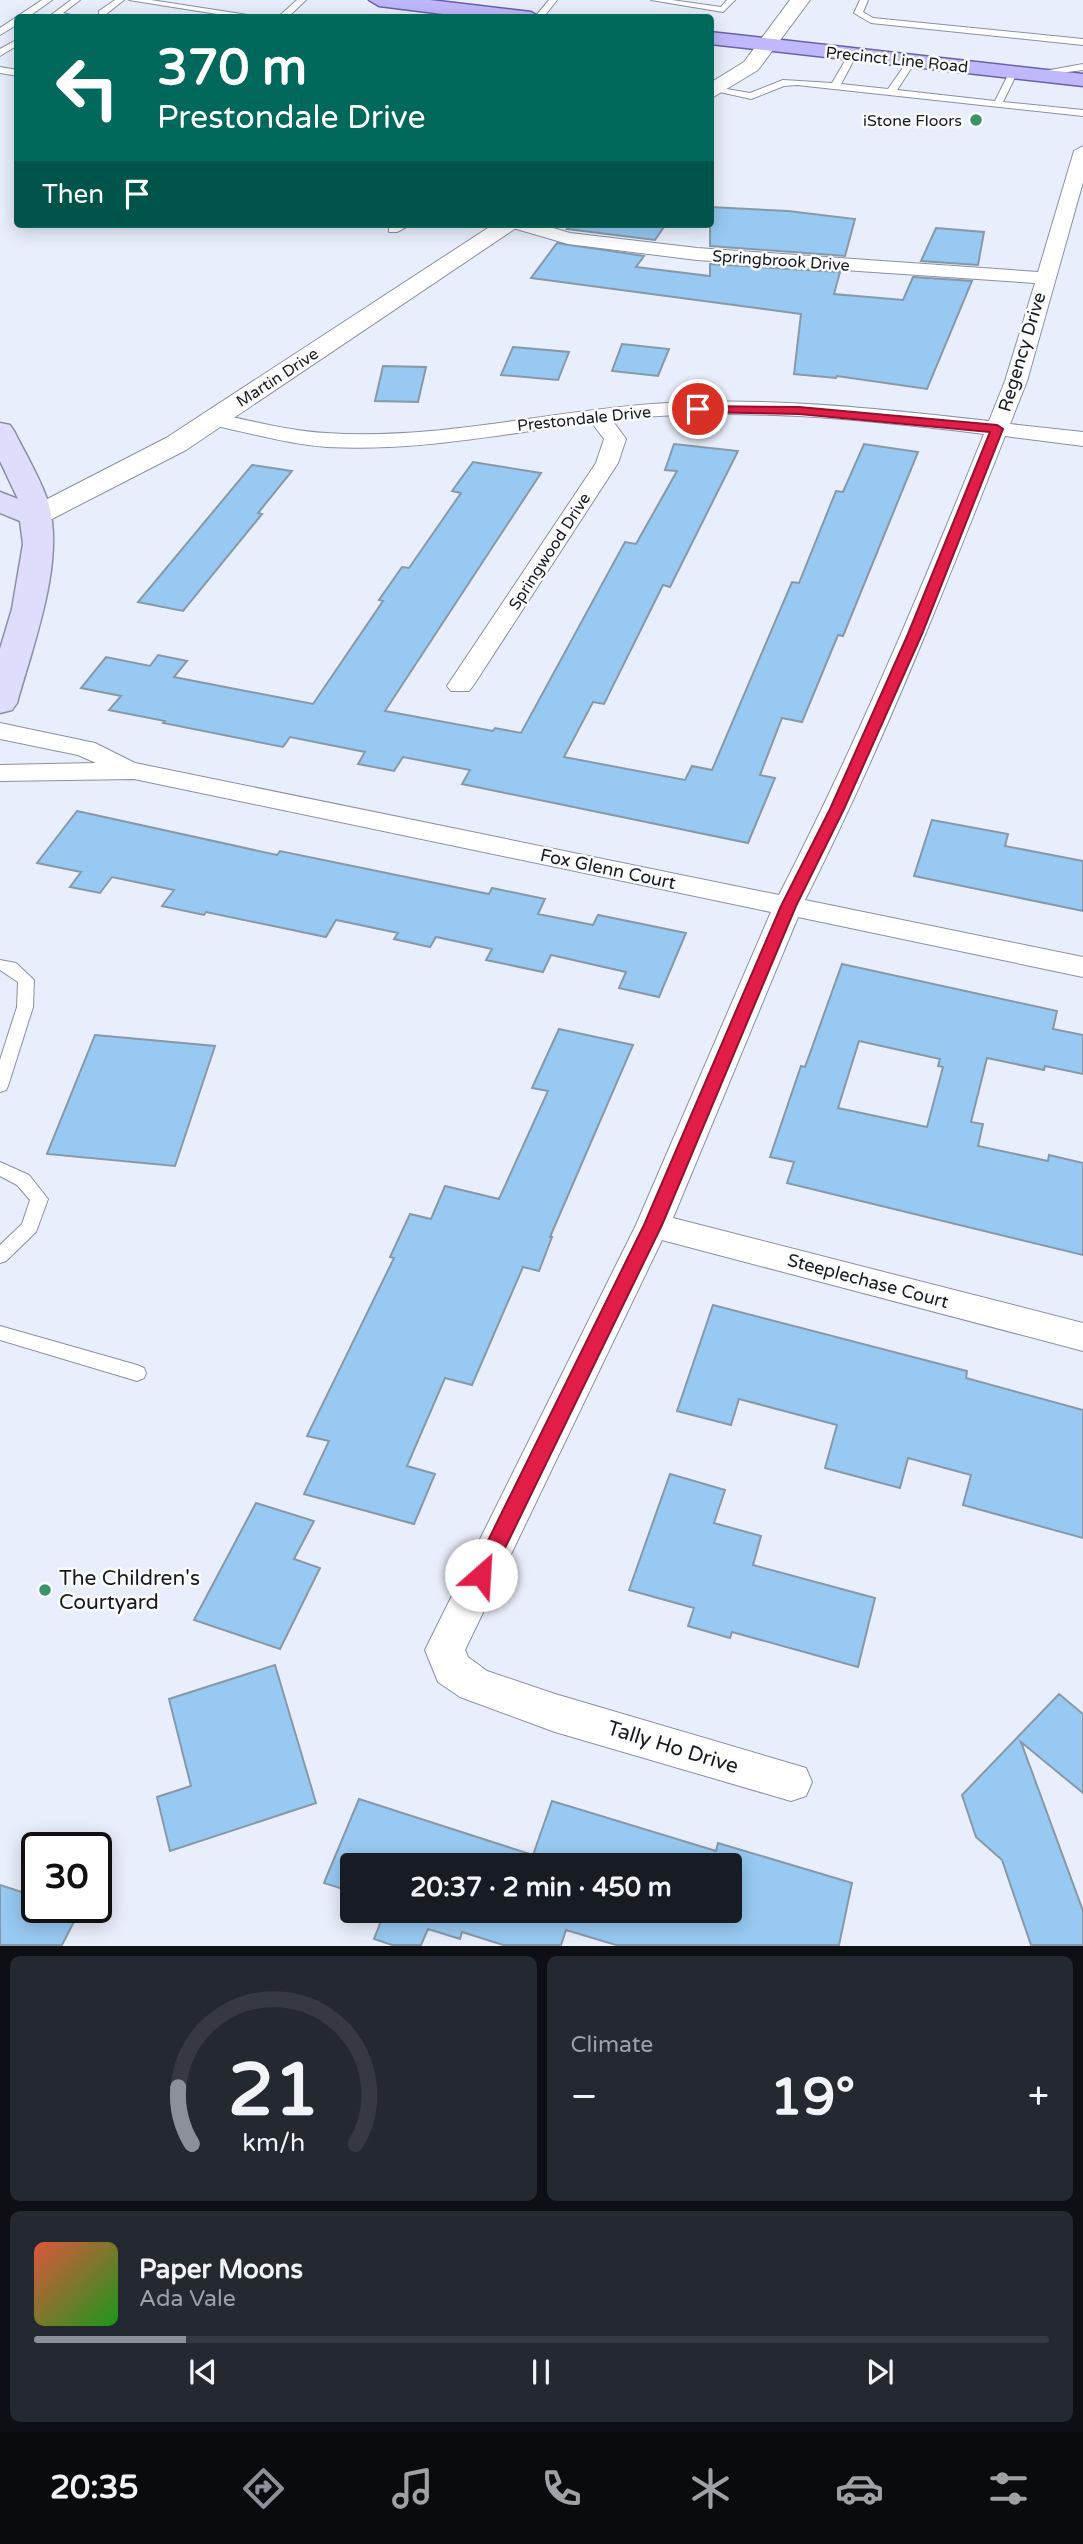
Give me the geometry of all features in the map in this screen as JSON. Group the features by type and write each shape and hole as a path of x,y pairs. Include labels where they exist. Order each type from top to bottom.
{"main road":[{"path":"390,1 498,14"},
{"name":"Precinct Line Road","path":"714,38 1083,80"},
{"path":"0,431 33,500 38,544 28,609 0,703"},
{"path":"0,501 19,512 36,516"}],"street":[{"path":"714,90 751,66 800,0"},
{"name":"Regency Drive","path":"555,1713 474,1684 452,1669 444,1650 653,1225 789,906 837,809 915,634 1016,381 1083,151"},
{"name":"Martin Drive","path":"36,516 176,444 504,228"},
{"name":"Springbrook Drive","path":"534,228 568,238 696,254 1045,278"},
{"name":"Prestondale Drive","path":"212,419 326,440 473,432 597,414 673,409 799,410 1083,439"},
{"name":"Springwood Drive","path":"460,686 607,463 615,439 597,414"},
{"name":"Fox Glenn Court","path":"0,730 86,749 134,771"},
{"name":"Fox Glenn Court","path":"0,773 134,771 1083,967"},
{"name":"Steeplechase Court","path":"653,1225 1083,1337"},
{"name":"Tally Ho Drive","path":"555,1713 790,1782"}],"lane":[{"path":"27,14 48,0"},
{"path":"56,14 76,0"},
{"path":"102,13 120,0"},
{"path":"133,0 238,14"},
{"path":"286,14 302,0"},
{"path":"541,14 553,0"},
{"path":"655,0 666,4 723,10 731,0"},
{"path":"864,0 858,13 872,20 1083,42"},
{"path":"153,2 166,14"},
{"path":"835,86 853,54"},
{"path":"891,92 912,61"},
{"path":"998,103 1019,73 1083,66"},
{"path":"714,91 751,96 783,83 797,82 1083,113"},
{"path":"393,230 398,228"},
{"path":"0,965 10,967 26,980 25,1007 0,1086"},
{"path":"0,1168 23,1180 40,1199 30,1227 0,1255"},
{"path":"0,1333 137,1373"}],"building":[{"path":"714,207 788,211 855,219 845,256 710,246 710,228 714,228"},
{"path":"568,228 663,228 655,240"},
{"path":"936,228 984,232 978,265 921,261"},
{"path":"557,243 644,256 636,267 710,276 710,264 840,272 834,294 903,300 913,277 972,281 927,389 837,376 794,374 801,314 531,278"},
{"path":"622,344 669,349 658,376 612,371"},
{"path":"513,347 569,352 558,380 501,375"},
{"path":"383,366 426,367 418,402 375,401"},
{"path":"674,444 738,451 670,587 663,585 604,704 593,702 564,757 685,780 692,766 712,770 792,582 799,583 836,491 843,492 864,444 918,452 843,636 838,635 802,722 782,718 760,775 775,778 748,843 462,784 470,770 403,757 394,771 358,764 365,752 290,737 283,747 163,723 165,721 109,710 121,696 81,688 106,657 150,666 158,655 187,661 174,677 313,704 383,601 379,600 402,567 409,568 461,493 452,491 473,462 541,473 385,711 493,731 495,728 521,733 625,542 636,544 677,471 665,470"},
{"path":"252,465 292,471 258,513 262,514 183,611 138,602"},
{"path":"77,811 277,855 280,851 489,894 492,888 545,899 538,914 593,925 598,915 686,933 659,997 619,988 626,972 551,955 543,972 486,960 492,949 436,937 430,947 394,939 398,933 336,920 326,937 206,912 204,915 162,906 174,890 112,877 100,893 70,887 81,872 37,863"},
{"path":"932,820 1008,834 1005,846 1083,861 1083,911 914,876"},
{"path":"842,964 1057,1011 1053,1029 1083,1035 1083,1074 1045,1066 1044,1070 987,1058 971,1122 983,1124 978,1146 1048,1161 1049,1155 1083,1163 1083,1255 787,1183 794,1162 770,1157 801,1066 805,1067","holes":["859,1041 940,1059 938,1066 943,1067 927,1127 838,1108"]},
{"path":"559,1029 633,1045 550,1237 539,1271 523,1267 472,1385 445,1378 407,1466 435,1474 414,1524 304,1494 329,1441 307,1436 394,1258 390,1257 410,1214 431,1219 445,1186 499,1199 548,1091 532,1088"},
{"path":"95,1035 215,1046 175,1166 47,1154"},
{"path":"713,1305 967,1371 966,1378 1083,1410 1083,1538 963,1505 971,1475 908,1458 900,1488 825,1468 837,1425 739,1399 731,1425 677,1411"},
{"path":"670,1474 725,1490 714,1523 761,1536 753,1565 875,1598 858,1667 732,1632 730,1638 688,1626 694,1608 629,1590"},
{"path":"256,1503 314,1521 294,1559 320,1568 280,1649 194,1620"},
{"path":"275,1665 316,1803 170,1851 157,1797 191,1786 169,1699"},
{"path":"1059,1694 1083,1714 1083,1793 1021,1742 1083,1911 1083,1945 1031,1945 1002,1860 976,1837 962,1795"},
{"path":"359,1799 527,1853 340,1853 340,1888 324,1883"},
{"path":"552,1801 716,1851 718,1843 852,1883 839,1945 616,1945 566,1930 561,1945 503,1945 462,1932 460,1939 428,1929 421,1945 392,1945 374,1939 380,1923 742,1923 742,1853 534,1853"},
{"path":"0,1885 21,1892 21,1923 73,1923 62,1945 0,1945"}],"place":[{"name":"iStone Floors","path":"976,120"},
{"name":"The Children's Courtyard","path":"45,1590"}],"route":[{"path":"481,1575 653,1225 789,906 837,809 915,634 997,429 799,410 698,409"}]}
